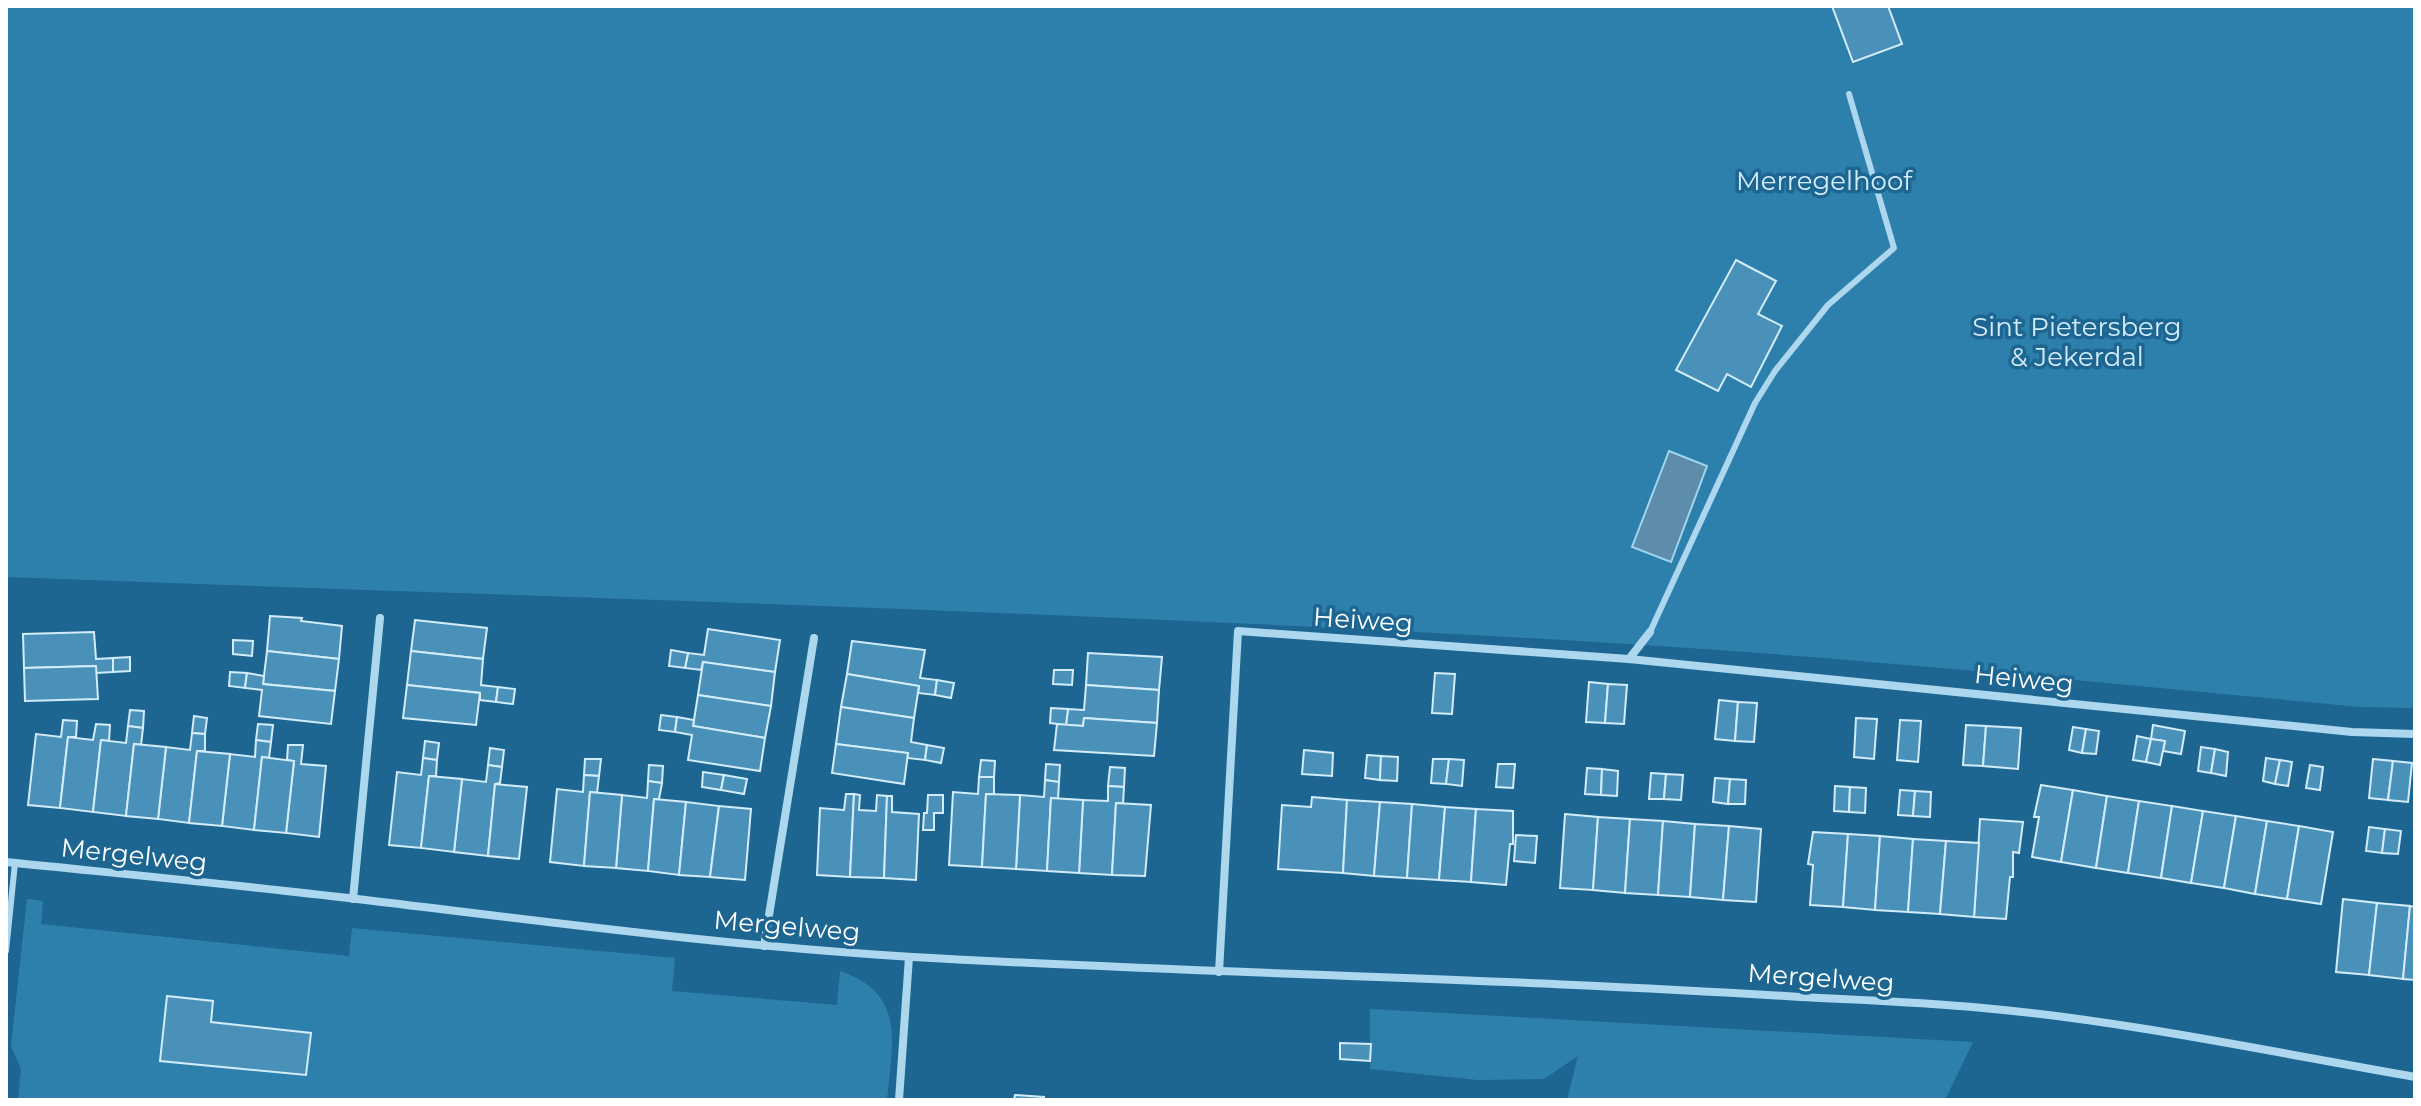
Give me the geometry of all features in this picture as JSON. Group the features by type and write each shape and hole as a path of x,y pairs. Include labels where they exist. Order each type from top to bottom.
{"street":[{"path":"353,899 380,618"},
{"name":"Heiweg","path":"1219,972 1238,631 1629,659 2352,732 2415,734"},
{"path":"1629,659 1650,632"},
{"path":"764,946 814,638"},
{"name":"Mergelweg","path":"10,862 536,922 764,946 909,957 1219,972 1428,977 1983,1008 2109,1025 2415,1077"},
{"path":"899,1100 909,957"}],"lane":[{"path":"1650,632 1755,403 1775,371 1828,305 1894,248 1849,94"},
{"path":"6,947 10,862"}],"green space":[{"name":"Sint Pietersberg & Jekerdal","path":"6,6 2415,6 2415,708 2360,707 1851,660 1546,639 969,612 6,577"},
{"path":"27,899 43,901 41,924 349,956 352,928 675,958 672,991 837,1005 840,971 861,981 876,993 886,1007 892,1040 887,1100 18,1100 21,1069 11,1046"},
{"path":"1370,1009 1973,1042 1945,1100 1567,1100 1578,1056 1544,1079 1478,1080 1370,1069"}],"shaded area":[{"path":"1669,451 1707,466 1671,562 1632,547"}],"building":[{"path":"1832,6 1888,6 1902,44 1853,62"},
{"path":"1736,260 1776,281 1758,314 1782,326 1751,387 1727,374 1718,391 1676,370"},
{"path":"270,616 302,618 301,621 342,626 339,659 267,651"},
{"path":"415,620 487,628 483,659 411,651"},
{"path":"708,629 780,640 775,672 703,662 701,670 685,668 688,653 704,655"},
{"path":"94,632 96,659 113,658 113,672 96,673 96,666 24,668 23,634"},
{"path":"233,640 253,641 252,656 233,654"},
{"path":"852,641 925,650 920,678 937,680 935,695 918,693 919,686 847,674"},
{"path":"671,650 688,653 685,668 669,666"},
{"path":"267,651 339,659 335,691 263,684"},
{"path":"411,651 483,659 481,685 498,687 496,702 480,700 480,693 407,685"},
{"path":"1088,653 1162,657 1159,690 1086,685"},
{"path":"130,657 130,671 113,672 113,658"},
{"path":"703,662 775,672 771,706 698,695"},
{"path":"96,666 98,699 25,701 24,668"},
{"path":"1054,670 1073,670 1072,685 1053,684"},
{"path":"230,672 247,673 245,688 229,686"},
{"path":"247,673 264,676 263,684 335,691 331,724 259,716 262,690 245,688"},
{"path":"1435,673 1455,674 1452,714 1432,713"},
{"path":"847,674 919,686 914,718 841,707"},
{"path":"937,680 954,683 951,698 935,695"},
{"path":"1589,682 1608,684 1605,723 1586,722"},
{"path":"1608,684 1627,685 1624,724 1605,723"},
{"path":"407,685 480,693 476,725 403,718"},
{"path":"1086,685 1159,690 1157,723 1084,718 1083,726 1066,725 1068,709 1084,710"},
{"path":"498,687 515,689 513,704 496,702"},
{"path":"698,695 771,706 765,738 693,726"},
{"path":"1719,700 1738,702 1735,741 1715,739"},
{"path":"1738,702 1757,703 1754,742 1735,741"},
{"path":"841,707 914,718 911,742 927,745 925,760 907,758 908,753 836,744"},
{"path":"1051,708 1068,709 1066,725 1050,723"},
{"path":"130,710 144,711 143,728 128,726"},
{"path":"661,715 677,717 675,732 659,730"},
{"path":"194,716 207,718 205,734 192,733"},
{"path":"677,717 694,720 693,726 765,738 760,771 688,760 692,735 675,732"},
{"path":"1084,718 1157,723 1154,756 1054,750 1057,724 1083,726"},
{"path":"1856,718 1877,719 1874,759 1854,757"},
{"path":"63,720 77,721 76,737 68,737 60,808 28,805 36,734 61,737"},
{"path":"1900,720 1921,721 1918,762 1897,760"},
{"path":"96,724 110,725 109,741 101,740 93,812 60,808 68,737 93,740"},
{"path":"258,724 273,725 271,742 256,740"},
{"path":"1966,725 1986,726 1983,766 1963,765"},
{"path":"2153,725 2185,731 2181,754 2163,751 2165,741 2151,739"},
{"path":"128,726 143,728 141,745 134,744 126,816 93,812 101,740 126,743"},
{"path":"1986,726 2021,728 2018,769 1983,766"},
{"path":"2073,727 2086,729 2082,753 2069,750"},
{"path":"2086,729 2099,731 2096,754 2082,753"},
{"path":"192,733 205,734 205,751 197,751 189,823 158,819 166,747 190,750"},
{"path":"2137,736 2151,739 2146,762 2133,760"},
{"path":"2151,739 2165,741 2160,765 2146,762"},
{"path":"256,740 271,742 269,758 262,757 254,830 222,826 230,754 255,757"},
{"path":"425,741 439,743 437,760 423,758"},
{"path":"134,744 166,747 158,819 126,816"},
{"path":"836,744 908,753 904,784 832,773"},
{"path":"288,745 303,745 301,764 326,766 319,837 286,833 294,761 287,760"},
{"path":"927,745 944,748 941,763 925,760"},
{"path":"2201,747 2215,749 2211,773 2198,771"},
{"path":"490,748 504,750 502,767 488,765"},
{"path":"2215,749 2228,752 2226,776 2211,773"},
{"path":"1304,750 1333,753 1332,776 1302,774"},
{"path":"197,751 230,754 222,826 189,823"},
{"path":"1367,755 1381,756 1380,780 1365,778"},
{"path":"1381,756 1398,757 1397,781 1380,780"},
{"path":"262,757 294,761 286,833 254,830"},
{"path":"423,758 437,760 436,776 429,776 421,848 389,845 397,772 421,775"},
{"path":"2266,758 2280,760 2275,784 2263,781"},
{"path":"585,759 601,759 599,776 584,775"},
{"path":"1433,759 1449,759 1446,784 1431,783"},
{"path":"1449,759 1464,760 1462,786 1446,784"},
{"path":"2373,759 2393,761 2388,800 2369,798"},
{"path":"981,760 995,761 994,777 979,777"},
{"path":"2280,760 2292,762 2288,786 2275,784"},
{"path":"2393,761 2412,763 2408,802 2388,800"},
{"path":"1046,764 1060,765 1059,782 1045,780"},
{"path":"1498,764 1515,764 1513,788 1496,787"},
{"path":"488,765 502,767 500,783 495,784 488,856 454,852 462,779 486,782"},
{"path":"649,765 663,766 662,783 648,781"},
{"path":"2310,765 2323,767 2320,790 2306,788"},
{"path":"1110,767 1125,768 1124,787 1108,786"},
{"path":"1587,768 1602,769 1601,795 1585,794"},
{"path":"1602,769 1618,771 1617,796 1601,795"},
{"path":"703,772 724,775 721,790 702,787"},
{"path":"1651,773 1666,774 1664,799 1649,799"},
{"path":"1666,774 1683,775 1681,800 1664,799"},
{"path":"584,775 599,776 597,793 590,792 584,866 550,862 557,789 583,792"},
{"path":"724,775 747,779 744,794 721,790"},
{"path":"429,776 462,779 454,852 421,848"},
{"path":"979,777 994,777 994,794 986,794 982,867 949,865 953,792 978,794"},
{"path":"1715,778 1730,779 1728,804 1713,802"},
{"path":"1730,779 1746,780 1745,804 1728,804"},
{"path":"1045,780 1059,782 1058,799 1051,798 1047,871 1016,869 1020,795 1044,797"},
{"path":"648,781 662,783 659,799 654,799 648,871 616,868 622,795 647,798"},
{"path":"495,784 527,787 519,859 488,856"},
{"path":"2041,785 2073,790 2061,862 2032,857 2039,817 2034,817"},
{"path":"1108,786 1124,787 1123,804 1116,803 1112,875 1079,873 1083,800 1108,801"},
{"path":"1835,786 1850,787 1849,812 1834,811"},
{"path":"1850,787 1866,788 1865,813 1849,812"},
{"path":"1900,790 1915,791 1913,816 1898,815"},
{"path":"2073,790 2107,796 2096,868 2061,862"},
{"path":"1915,791 1931,792 1930,817 1913,816"},
{"path":"590,792 622,795 616,868 584,866"},
{"path":"846,794 854,794 850,877 817,875 820,808 844,810"},
{"path":"854,794 860,795 859,810 876,811 877,795 887,796 884,878 850,877"},
{"path":"986,794 1020,795 1016,869 982,867"},
{"path":"928,795 943,795 943,813 934,813 934,830 923,830"},
{"path":"887,796 892,796 892,812 919,814 916,880 884,878"},
{"path":"2107,796 2139,801 2128,873 2096,868"},
{"path":"1312,797 1347,800 1343,873 1278,869 1282,805 1311,807"},
{"path":"1051,798 1083,800 1079,873 1047,871"},
{"path":"654,799 686,802 679,875 648,871"},
{"path":"1347,800 1380,802 1374,876 1343,873"},
{"path":"2139,801 2172,806 2161,878 2128,873"},
{"path":"686,802 719,806 710,877 679,875"},
{"path":"1380,802 1412,804 1407,878 1374,876"},
{"path":"1116,803 1151,805 1145,876 1112,875"},
{"path":"1412,804 1445,807 1439,880 1407,878"},
{"path":"719,806 751,809 745,880 710,877"},
{"path":"2172,806 2203,811 2191,883 2161,878"},
{"path":"1445,807 1476,809 1471,882 1439,880"},
{"path":"1476,809 1513,811 1513,844 1510,844 1506,885 1471,882"},
{"path":"2203,811 2236,816 2224,888 2191,883"},
{"path":"1565,814 1598,817 1593,890 1560,888"},
{"path":"2236,816 2267,821 2255,894 2224,888"},
{"path":"1598,817 1630,819 1625,893 1593,890"},
{"path":"1630,819 1663,821 1658,895 1625,893"},
{"path":"1980,819 2023,822 2019,853 2013,852 2013,877 2010,877 2006,919 1974,917"},
{"path":"1663,821 1695,824 1690,897 1658,895"},
{"path":"2267,821 2299,826 2287,899 2255,894"},
{"path":"1695,824 1729,826 1723,900 1690,897"},
{"path":"1729,826 1761,829 1756,902 1723,900"},
{"path":"2299,826 2333,832 2321,904 2287,899"},
{"path":"2369,827 2385,829 2382,853 2366,851"},
{"path":"2385,829 2401,831 2398,854 2382,853"},
{"path":"1813,832 1848,834 1843,907 1810,905 1813,865 1808,864"},
{"path":"1848,834 1880,836 1875,910 1843,907"},
{"path":"1516,835 1537,836 1535,863 1514,861"},
{"path":"1880,836 1913,839 1908,912 1875,910"},
{"path":"1913,839 1946,841 1940,914 1908,912"},
{"path":"1946,841 1979,843 1974,917 1940,914"},
{"path":"2343,899 2377,903 2369,975 2336,972"},
{"path":"2377,903 2410,906 2403,979 2369,975"},
{"path":"2410,906 2415,907 2415,980 2403,979"},
{"path":"167,996 213,1001 211,1022 311,1033 306,1075 160,1061"},
{"path":"1340,1043 1371,1044 1370,1061 1340,1059"},
{"path":"1015,1095 1044,1097 1044,1100 1014,1100"}],"park label":[{"name":"Merregelhoof","path":"1824,181"}]}
